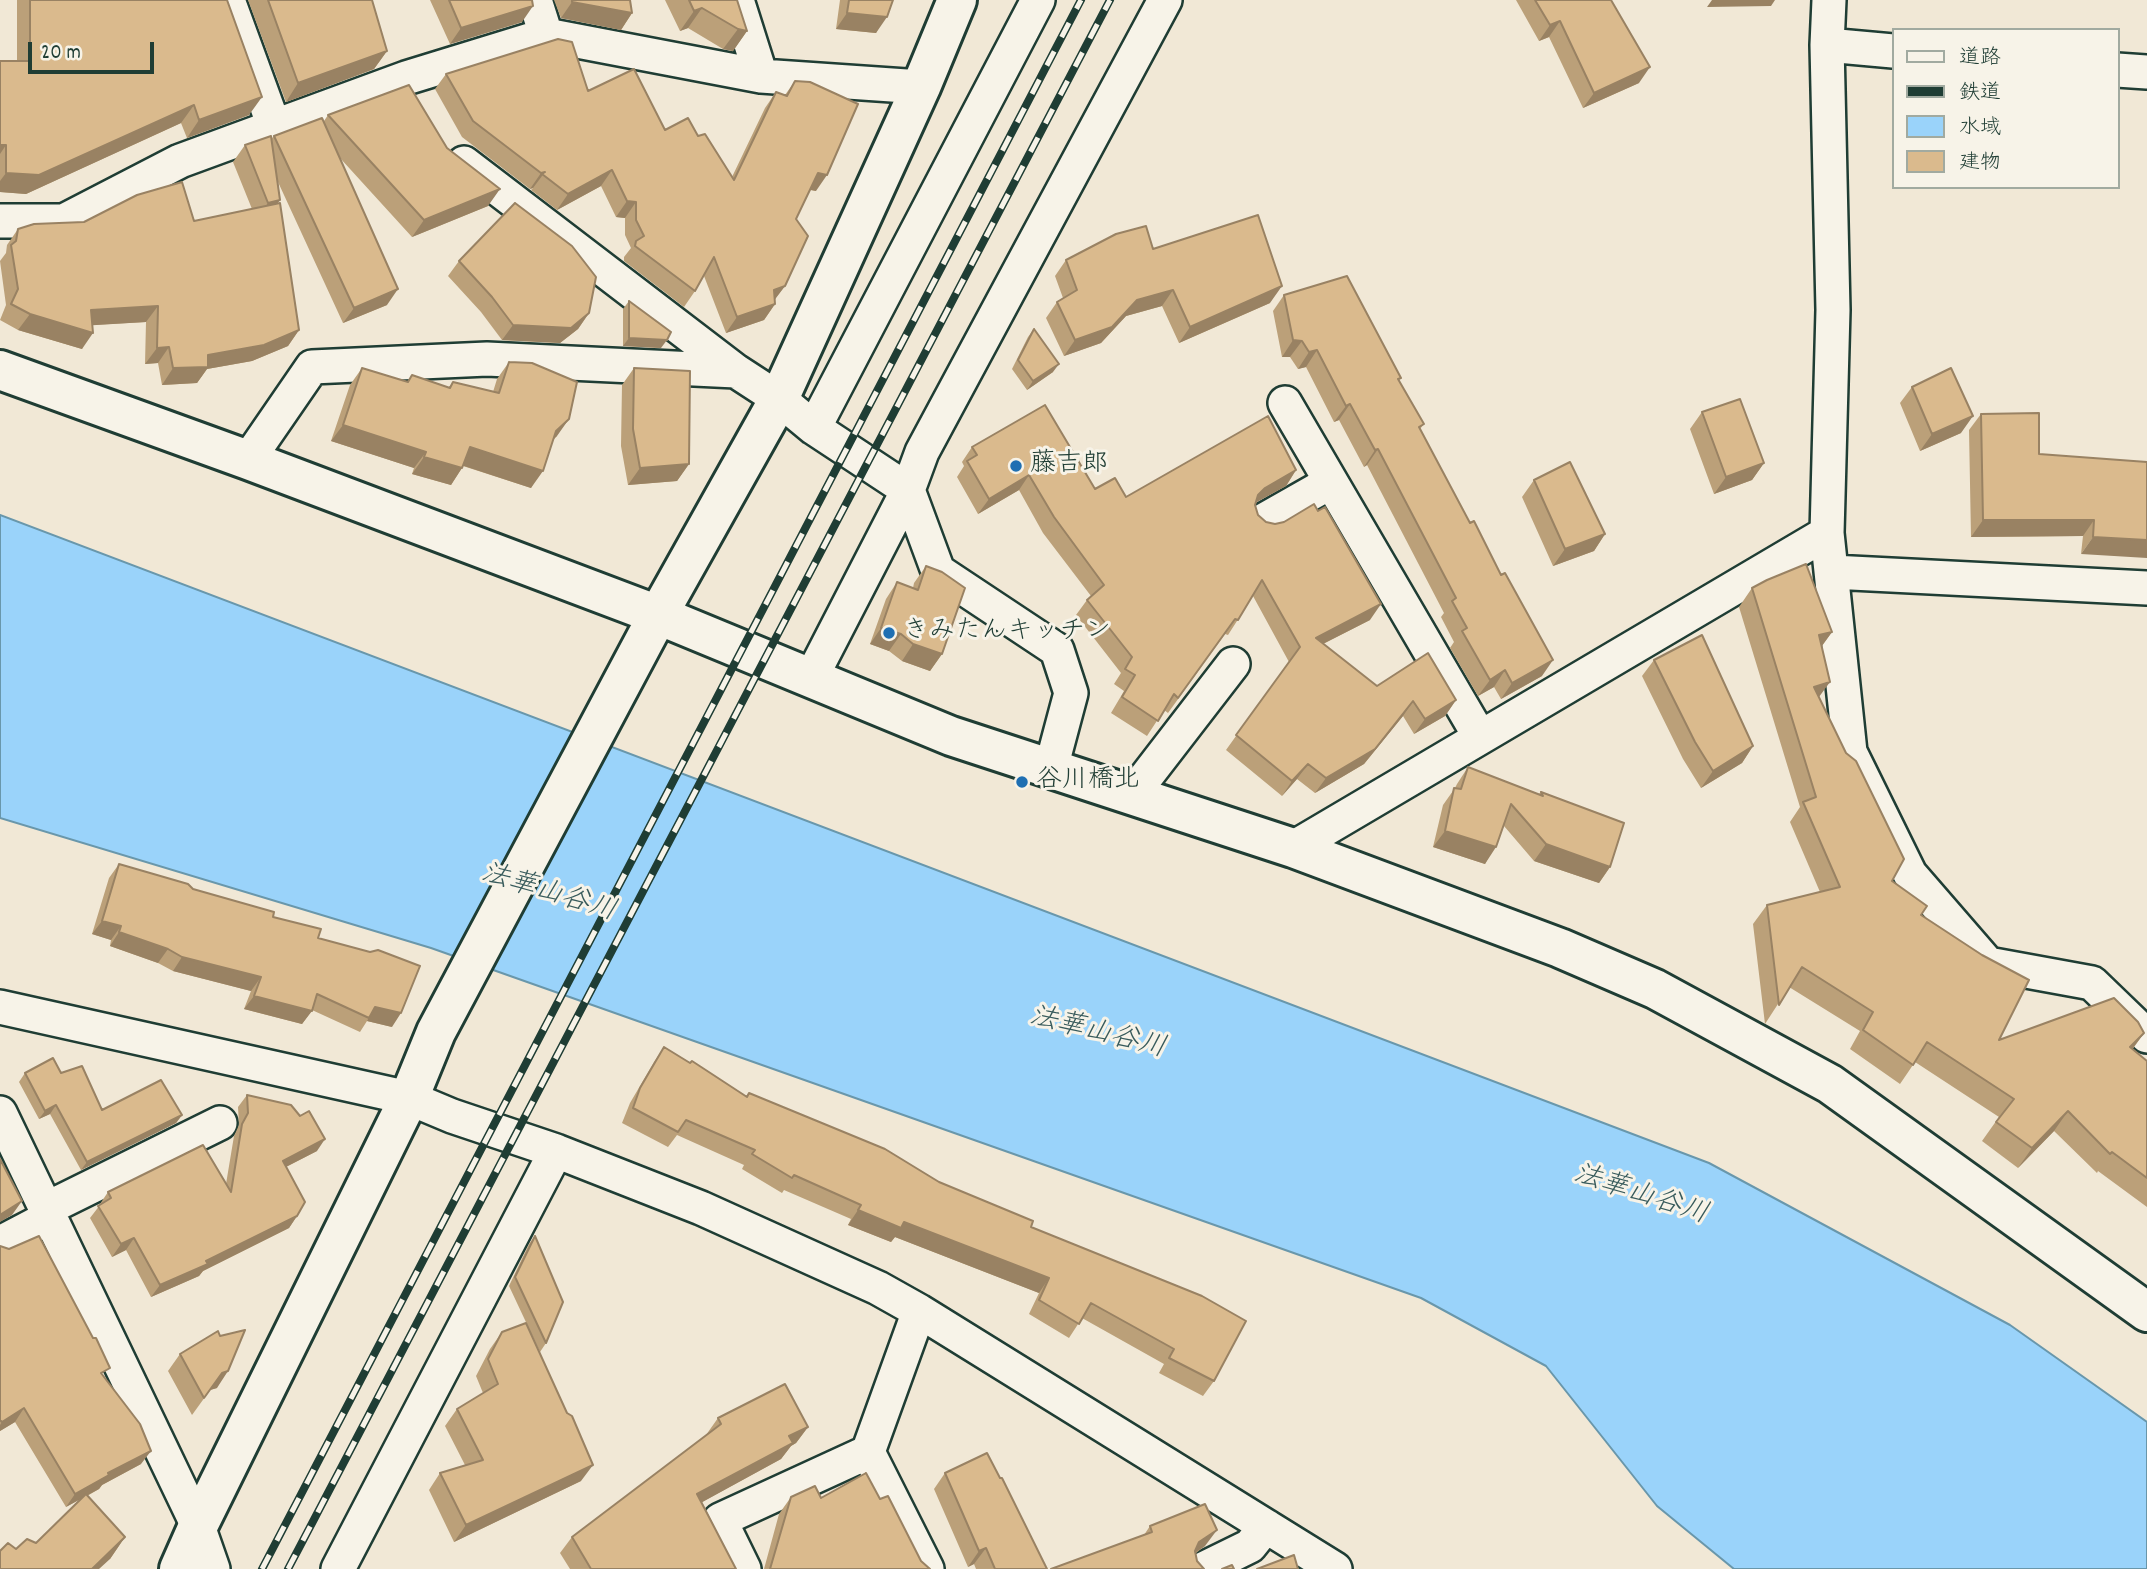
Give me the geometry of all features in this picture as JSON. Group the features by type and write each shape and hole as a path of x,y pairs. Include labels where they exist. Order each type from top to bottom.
{"street":[{"path":"228,0 274,126"},
{"path":"535,0 546,35"},
{"path":"737,0 761,76"},
{"path":"180,1569 198,1526 409,1098 436,1032 658,615 779,398 921,87 957,0"},
{"path":"814,428 1038,0"},
{"path":"811,678 908,490 922,452 1165,0"},
{"path":"1829,0 1827,45 1833,310 1827,533 1850,752 1910,874 1988,964 2092,983 2147,1036"},
{"path":"0,221 64,222 180,161 274,126 412,90 546,35 761,76 921,87"},
{"path":"1827,45 1892,51"},
{"path":"2119,69 2147,72"},
{"path":"440,138 447,150 736,371 779,398 814,428 908,490 938,571 1057,650 1071,693 1051,768"},
{"path":"248,460 312,367 487,359 736,371"},
{"path":"0,370 248,460 658,615 951,736 1293,848 1560,948 1655,989 1830,1084 2147,1312"},
{"path":"1286,403 1480,737"},
{"path":"1264,520 1331,482"},
{"path":"1293,848 1827,533"},
{"path":"1832,572 2147,587"},
{"path":"1132,795 1233,664"},
{"path":"0,1007 409,1098 452,1116 556,1151 701,1208 878,1288 919,1311 1335,1569"},
{"path":"0,1113 198,1526 213,1569"},
{"path":"0,1243 48,1213 220,1123"},
{"path":"338,1569 556,1151"},
{"path":"744,1569 720,1520 868,1452 919,1311"},
{"path":"868,1452 927,1569"},
{"path":"1203,1569 1250,1546 1266,1526"}],"water":[{"name":"法華山谷川","path":"0,515 1709,1163 2010,1325 2147,1422 2147,1569 1734,1569 1657,1506 1546,1366 1421,1298 431,948 0,818"}],"building":[{"path":"30,0 227,0 262,97 199,120 194,105 39,175 6,173 6,145 0,145 0,61 30,61"},
{"path":"268,0 372,0 387,51 298,83"},
{"path":"449,0 532,0 533,6 461,28"},
{"path":"630,0 632,13 572,2"},
{"path":"689,0 737,0 747,31 738,29 702,8 694,11"},
{"path":"849,0 893,0 887,17 847,13"},
{"path":"1535,0 1611,0 1650,67 1594,93 1560,21 1550,25"},
{"path":"558,39 572,42 588,91 634,69 665,130 688,118 698,136 705,134 734,180 776,92 787,96 795,81 810,82 858,104 827,175 818,173 796,219 808,236 785,286 774,290 775,304 737,317 714,257 695,291 635,246 636,241 644,236 636,220 636,202 627,201 612,170 568,194 542,174 545,172 541,173 473,121 446,74"},
{"path":"409,85 447,148 500,189 424,220 328,115"},
{"path":"322,118 398,289 354,308 274,136"},
{"path":"271,136 280,200 268,203 245,145"},
{"path":"182,182 194,221 280,203 299,330 264,345 208,355 208,367 173,368 169,347 157,348 158,306 91,310 93,333 30,314 11,304 18,289 11,245 16,241 18,229 34,224 84,222 137,195"},
{"path":"515,203 572,246 596,277 589,313 571,328 513,325 459,261"},
{"path":"1258,215 1282,286 1190,327 1173,290 1137,300 1112,327 1075,340 1057,302 1077,290 1066,260 1116,234 1146,226 1153,249"},
{"path":"1347,276 1401,378 1398,379 1424,424 1419,427 1470,523 1474,521 1501,575 1505,573 1553,660 1512,683 1505,670 1490,680 1462,631 1467,628 1452,601 1456,598 1378,449 1375,450 1350,404 1346,406 1317,350 1309,352 1302,341 1293,340 1284,295"},
{"path":"629,301 671,332 667,340 629,338"},
{"path":"1034,329 1059,364 1033,381 1018,360"},
{"path":"509,362 532,363 577,382 569,419 556,431 543,471 470,447 462,468 424,457 426,452 343,425 362,368 408,382 412,375 450,388 453,382 499,393"},
{"path":"634,368 690,371 689,464 640,468 633,429"},
{"path":"1951,368 1973,416 1932,434 1912,387"},
{"path":"1740,399 1764,463 1726,477 1702,412"},
{"path":"1045,405 1095,489 1115,478 1126,497 1268,416 1296,470 1258,495 1255,505 1258,515 1266,522 1275,524 1284,522 1314,504 1318,511 1325,507 1381,604 1316,638 1377,686 1428,653 1456,700 1425,719 1413,701 1375,749 1326,778 1308,764 1292,781 1236,735 1300,647 1262,580 1238,620 1235,619 1178,698 1174,694 1158,721 1122,697 1135,675 1125,669 1132,657 1087,600 1104,585 1054,517 1029,475 989,499 967,461 977,455 972,447"},
{"path":"2039,413 2039,454 2147,462 2147,540 2093,537 2094,520 1983,520 1981,414"},
{"path":"1570,462 1605,534 1565,549 1534,480"},
{"path":"1806,564 1832,632 1819,635 1830,682 1814,687 1846,753 1856,761 1904,859 1892,881 1927,906 1921,915 1982,955 2029,980 1999,1040 2114,998 2138,1022 2144,1033 2130,1047 2147,1061 2147,1178 2112,1152 2110,1154 2068,1111 2032,1148 1996,1122 2014,1099 1927,1042 1913,1065 1863,1030 1873,1012 1802,967 1779,1005 1767,905 1840,887 1803,802 1816,797 1752,588"},
{"path":"926,566 942,572 965,588 942,654 913,644 901,634 881,628 897,582 918,590"},
{"path":"1702,635 1753,746 1713,771 1695,742 1654,660"},
{"path":"1468,767 1624,823 1610,867 1546,844 1511,804 1496,847 1445,831 1454,788 1461,789"},
{"path":"119,864 274,912 273,917 321,929 318,938 370,952 378,950 420,966 401,1013 375,1007 369,1018 317,994 312,1011 254,996 261,977 182,957 168,949 119,932 121,926 102,921"},
{"path":"664,1047 690,1063 692,1061 747,1097 749,1093 885,1149 939,1182 1033,1221 1031,1227 1202,1296 1246,1321 1214,1381 1169,1358 1174,1349 1091,1303 1079,1324 1039,1300 1049,1278 904,1222 901,1228 858,1210 861,1205 794,1175 792,1178 752,1154 755,1150 686,1120 678,1132 633,1108 640,1088"},
{"path":"53,1058 61,1073 82,1066 102,1110 161,1080 182,1115 87,1162 56,1105 45,1111 25,1073"},
{"path":"247,1095 291,1105 300,1116 309,1111 325,1139 283,1161 305,1202 297,1216 206,1261 208,1264 160,1285 134,1238 121,1244 98,1206 111,1198 108,1192 203,1145 231,1192 242,1124 248,1113"},
{"path":"0,1159 22,1201 0,1215"},
{"path":"39,1236 110,1368 101,1373 140,1424 151,1451 75,1494 24,1408 2,1422 0,1420 0,1246 9,1249"},
{"path":"535,1236 563,1302 546,1343 515,1277"},
{"path":"526,1323 593,1465 466,1525 440,1473 483,1460 457,1409 498,1384 488,1359 502,1332"},
{"path":"245,1330 228,1371 222,1373 204,1398 180,1354 218,1331 220,1336"},
{"path":"785,1384 808,1427 789,1436 793,1443 697,1494 736,1569 591,1569 572,1537 721,1424 718,1418"},
{"path":"987,1453 1047,1569 995,1569 986,1548 979,1551 945,1473"},
{"path":"866,1473 880,1499 888,1496 921,1561 930,1569 770,1569 791,1497 815,1486 821,1498"},
{"path":"86,1494 125,1537 92,1569 0,1569 0,1551 8,1543 16,1549 27,1539 36,1543"},
{"path":"1205,1504 1217,1530 1199,1542 1195,1551 1197,1561 1204,1569 1051,1569 1152,1532 1150,1526"},
{"path":"1294,1555 1298,1569 1257,1569"}],"railway":[{"path":"262,1569 1081,0"},
{"path":"288,1569 1110,0"}],"place":[{"name":"藤吉郎","path":"1016,466"},
{"name":"きみたんキッチン","path":"889,633"},
{"name":"谷川橋北","path":"1022,782"}]}
